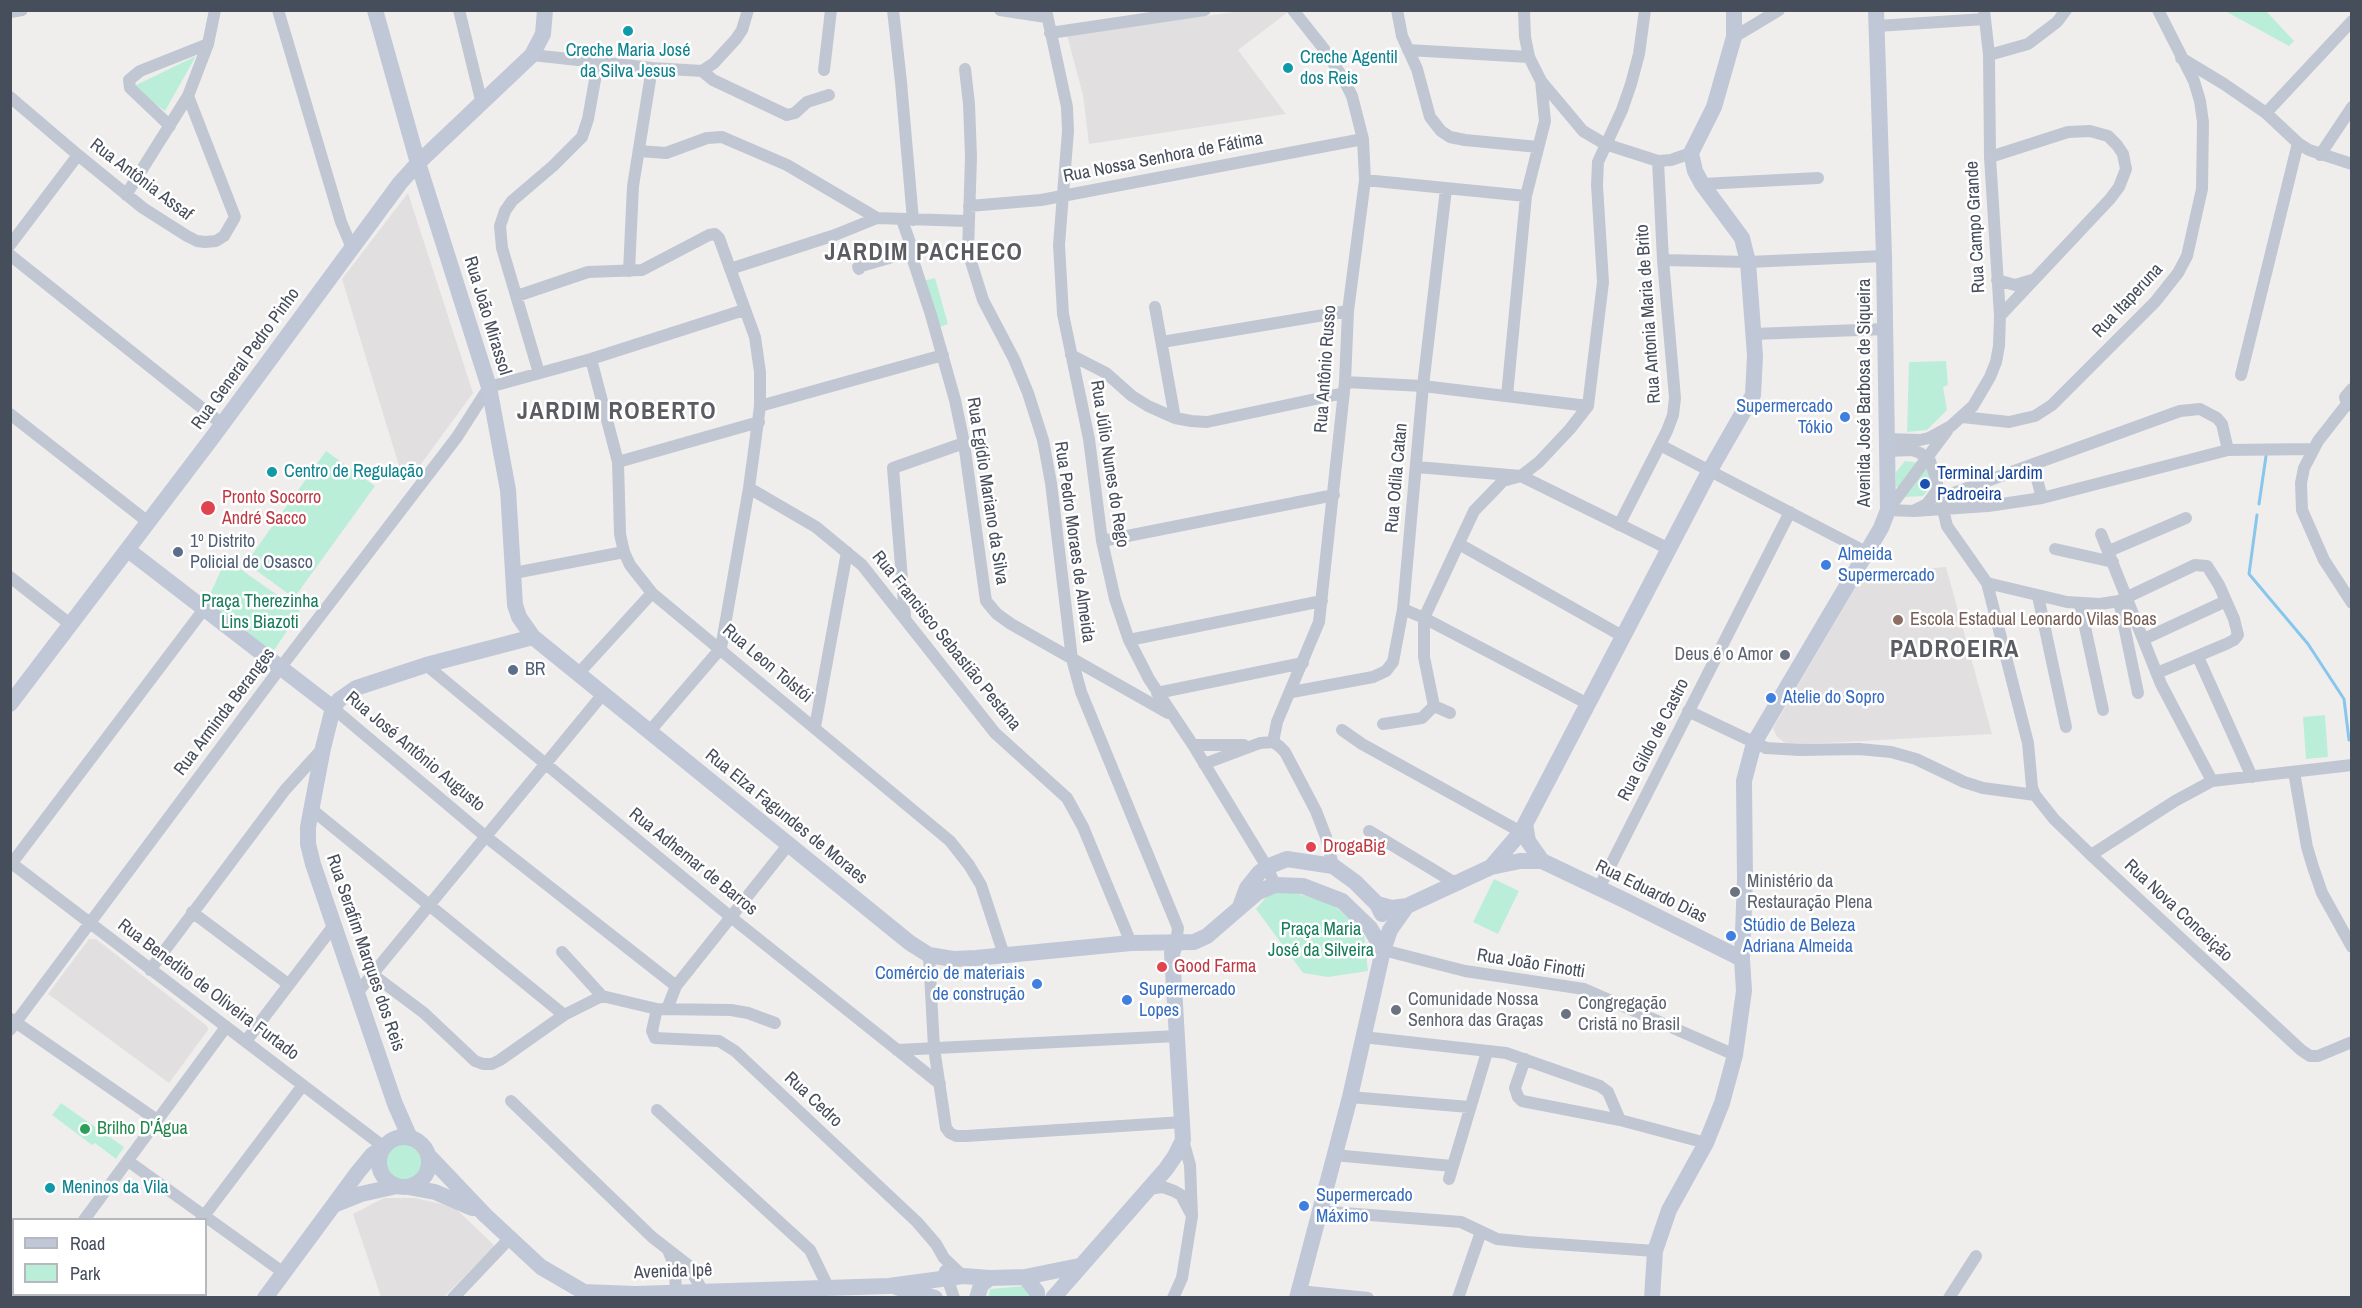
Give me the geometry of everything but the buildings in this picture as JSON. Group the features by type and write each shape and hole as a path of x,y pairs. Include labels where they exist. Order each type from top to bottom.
{"street":[{"path":"126,195 188,96 208,44 215,10"},
{"path":"278,10 341,222 352,248"},
{"name":"Rua João Mirassol","path":"375,10 418,163 489,387 508,490 515,606 519,617 533,637"},
{"path":"459,10 482,104"},
{"path":"544,10 543,34 532,55 652,69 702,71 714,63 736,39 742,30 748,10"},
{"path":"824,70 831,10"},
{"path":"893,10 902,82 907,220"},
{"path":"1000,10 1046,14"},
{"path":"1050,33 1205,10"},
{"name":"Rua Antônio Russo","path":"1273,742 1277,722 1292,692 1319,622 1334,495 1348,311 1365,180 1364,139 1357,110 1343,78 1293,10"},
{"path":"1397,10 1402,36 1417,69 1430,117 1441,131 1450,137 1465,140 1538,147"},
{"path":"1524,10 1525,37 1529,57 1541,81 1583,131 1605,144 1658,161 1671,160 1691,153"},
{"path":"1434,706 1424,657 1424,618 1474,511 1503,481 1521,476 1539,462 1588,406 1603,282 1598,162 1615,127 1631,84 1639,54 1645,10"},
{"path":"1377,904 1392,908 1407,906 1491,867 1523,828 1710,470 1752,395 1755,356 1748,262 1742,238 1702,183 1695,171 1691,153 1714,107 1734,37 1734,10"},
{"path":"1734,37 1779,10"},
{"path":"1989,55 2028,44 2057,22 2066,10"},
{"name":"Rua Itaperuna","path":"1962,417 2008,423 2035,416 2052,405 2150,307 2178,273 2187,256 2202,189 2203,122 2194,81 2158,10"},
{"name":"Rua Júlio Nunes do Rego","path":"1046,14 1067,107 1068,131 1059,267 1064,323 1089,439 1102,541 1115,599 1129,640 1157,693 1193,745 1267,867 1275,885"},
{"path":"1877,18 1984,15"},
{"name":"Rua Campo Grande","path":"1886,445 1929,438 1962,417 1972,406 1990,377 1999,346 2000,316 1990,157 1989,55 1984,15"},
{"name":"Avenida José Barbosa de Siqueira","path":"1652,1298 1655,1251 1666,1210 1706,1143 1722,1103 1735,1055 1744,991 1742,959 1745,879 1744,781 1754,743 1881,528 1888,510 1886,329 1877,18"},
{"path":"2266,113 2352,21"},
{"path":"170,126 130,88 129,80 140,71 208,44"},
{"path":"1408,50 1529,57"},
{"name":"Rua General Pedro Pinho","path":"10,704 128,550 400,183 418,163 532,55"},
{"path":"2181,58 2266,113 2298,143 2320,155 2352,165"},
{"path":"539,373 502,248 499,232 501,219 512,201 553,166 582,136 588,119 598,63"},
{"path":"628,272 632,199 652,69"},
{"name":"Rua Pedro Moraes de Almeida","path":"965,69 969,104 968,252 974,278 1028,393 1042,440 1051,483 1072,659 1097,735 1178,928 1176,943"},
{"path":"702,71 713,80 787,114 795,113 807,102 829,95"},
{"path":"1507,396 1527,196 1545,121 1541,81"},
{"name":"Rua Antônia Assaf","path":"10,97 126,195 161,220 197,241 216,241 229,230 235,217 188,96"},
{"path":"2320,155 2352,107"},
{"path":"1990,157 2068,132 2090,131 2108,136 2123,154 2126,169 2119,187 2110,199 2000,316"},
{"path":"639,151 666,153 712,137 734,140 787,165 877,219"},
{"name":"Rua Nossa Senhora de Fátima","path":"969,206 1024,202 1063,196 1364,139"},
{"path":"2241,375 2298,143"},
{"path":"10,245 78,155"},
{"name":"Rua Antonia Maria de Brito","path":"1619,525 1660,445 1673,415 1675,398 1663,260 1658,161"},
{"path":"1702,183 1818,178"},
{"path":"1365,180 1527,196"},
{"name":"Rua Odila Catan","path":"1292,692 1374,677 1386,671 1394,662 1403,609 1423,387 1446,189"},
{"path":"730,269 877,219 968,221"},
{"name":"Rua Egídio Mariano da Silva","path":"907,220 913,250 910,251 943,355 964,443 986,601 997,614 1011,624 1172,715"},
{"path":"517,296 588,272 642,270 712,234 719,238 758,349 759,422 721,648 650,732"},
{"path":"860,269 858,267 910,251"},
{"path":"10,255 222,424"},
{"path":"1663,260 1748,262 1884,256"},
{"path":"1997,280 2014,285 2033,280"},
{"path":"489,387 591,359 743,306"},
{"path":"1155,307 1174,418"},
{"path":"1162,342 1348,311"},
{"path":"1753,334 1886,329"},
{"path":"760,406 943,355"},
{"path":"1071,355 1106,374 1148,406 1174,418 1191,422 1207,422 1344,387 1423,387 1588,406"},
{"name":"Rua Leon Tolstói","path":"591,359 618,462 620,534 624,552 635,572 652,593 721,648 950,841 981,885 1004,955"},
{"name":"Rua Arminda Beranges","path":"12,1024 91,923 281,667 457,437 489,387"},
{"path":"2352,389 2346,394 2349,405 2314,449 2304,468 2301,483 2302,510 2324,560 2352,603"},
{"path":"1914,511 2032,464 2181,411 2200,409 2217,418 2222,424 2229,450"},
{"path":"10,414 148,522"},
{"path":"618,462 759,422"},
{"name":"Rua Campo Grande","path":"1888,510 1951,426"},
{"path":"905,616 893,468 964,443"},
{"path":"1660,445 1866,552"},
{"path":"1688,711 1754,743 1779,750 1859,748 1891,752 1916,759 1964,782 1983,788 2035,795 2032,787 2028,743 1987,583 1976,564 1953,537 1933,469 1927,457 1912,450 1886,445"},
{"path":"1888,510 1914,511 1940,499 1968,507 2042,498 2229,450 2314,449"},
{"path":"2032,464 2042,498"},
{"path":"1417,467 1521,476 1669,549"},
{"name":"Rua Francisco Sebastião Pestana","path":"749,488 816,527 862,565 905,616 995,733 1067,798 1083,827 1131,943"},
{"path":"1966,489 1968,507"},
{"path":"1102,541 1334,495"},
{"name":"Rua Gildo de Castro","path":"1599,888 1790,512"},
{"path":"2055,549 2111,556 2186,518"},
{"path":"2101,534 2111,556 2123,599 2138,693"},
{"path":"1459,544 1623,637"},
{"name":"Rua José Antônio Augusto","path":"128,550 333,708 485,836 676,986"},
{"path":"514,573 624,552"},
{"path":"815,728 847,552"},
{"path":"1987,583 2080,604 2123,599 2195,565 2202,564 2211,571 2238,635 2234,640 2198,657 2157,673"},
{"path":"10,577 70,624"},
{"path":"578,674 652,593"},
{"path":"2038,596 2066,727"},
{"path":"2123,599 2144,639 2157,673 2212,781"},
{"path":"1129,640 1322,601"},
{"path":"2144,639 2226,602"},
{"path":"2080,604 2103,710"},
{"path":"11,863 204,609"},
{"path":"1403,609 1588,704"},
{"path":"333,708 339,700 356,688 533,637"},
{"name":"Rua Elza Fagundes de Moraes","path":"533,637 929,955 953,959 1131,943 1194,942 1207,936 1225,922 1241,905 1258,892 1275,885"},
{"path":"2198,657 2252,777"},
{"path":"1157,693 1303,663"},
{"name":"Rua Adhemar de Barros","path":"426,666 732,918 940,1084"},
{"path":"357,993 603,694"},
{"path":"1434,706 1450,713"},
{"path":"1383,724 1422,718 1434,706"},
{"name":"Rua Serafim Marques dos Reis","path":"333,708 310,808 308,836 310,854 395,1104 410,1138"},
{"path":"1342,730 1362,744 1523,828 1528,841 1542,861"},
{"path":"1204,764 1251,745 1267,741 1273,742 1285,752 1304,787 1326,837 1333,866"},
{"path":"1193,745 1251,745"},
{"path":"150,970 301,770 323,748"},
{"path":"2091,855 2175,801 2212,781 2352,765"},
{"path":"2294,771 2307,847 2313,867 2322,892 2352,947"},
{"name":"Rua Nova Conceição","path":"2035,795 2054,819 2091,855 2301,1050 2310,1056 2318,1056 2352,1042"},
{"path":"310,808 564,1014"},
{"path":"1369,831 1455,883"},
{"path":"662,1009 676,986 789,844"},
{"path":"1267,867 1287,859 1333,866 1355,882 1377,904 1390,930"},
{"name":"Rua Eduardo Dias","path":"1491,867 1520,861 1542,861 1742,959"},
{"name":"Rua Benedito de Oliveira Furtado","path":"11,863 384,1146"},
{"name":"Rua Elza Fagundes de Moraes","path":"1241,905 1247,888 1267,867"},
{"path":"1275,885 1304,886 1342,901 1370,928 1383,950"},
{"path":"1368,1298 1298,1294 1318,1211 1350,1097 1383,950 1390,930 1407,906"},
{"path":"192,912 288,984"},
{"path":"246,1041 334,924"},
{"path":"1173,1298 1182,1278 1192,1215 1192,1180 1187,1149 1183,1140 1172,953 1176,943"},
{"name":"Rua João Finotti","path":"1383,950 1465,971 1584,989 1735,1055"},
{"path":"562,952 602,996 662,1009 731,1010 748,1013 775,1023"},
{"path":"929,955 934,1048 946,1128 950,1133 956,1136 1183,1122"},
{"path":"372,974 424,1013 475,1061 483,1064 492,1064 564,1014 602,996"},
{"name":"Rua Cedro","path":"662,1009 652,1031 655,1038 713,1040 735,1051 916,1222 936,1244 953,1269 954,1298"},
{"path":"12,1024 157,1120"},
{"path":"85,1218 226,1027"},
{"path":"897,1050 1177,1036"},
{"path":"1363,1037 1506,1053 1525,1059 1600,1086 1608,1092 1620,1120"},
{"path":"1449,1179 1487,1052"},
{"path":"1525,1059 1515,1088 1522,1101 1620,1120 1706,1143"},
{"path":"128,1161 202,1218 303,1085"},
{"path":"1350,1097 1469,1107"},
{"path":"511,1101 668,1250 688,1265 701,1294"},
{"path":"395,1104 378,1163 384,1178 403,1187"},
{"path":"657,1110 810,1250 832,1292"},
{"path":"265,1298 372,1155 397,1138 410,1138 424,1147 429,1164 423,1179 403,1187 368,1192 336,1204"},
{"path":"1053,1298 1148,1189 1175,1156 1183,1140"},
{"name":"Avenida Ipê","path":"428,1155 485,1215 541,1267 582,1295 832,1292 954,1276 1025,1277 1079,1266"},
{"path":"1334,1155 1452,1166"},
{"name":"Avenida Ipê","path":"403,1187 435,1192 455,1199 485,1215"},
{"path":"1148,1189 1163,1187 1174,1191 1181,1196 1192,1215"},
{"path":"1318,1211 1461,1222 1497,1239 1655,1251"},
{"path":"207,1221 284,1273"},
{"path":"1458,1298 1481,1232"},
{"path":"453,1298 510,1238"},
{"path":"668,1250 675,1267 676,1295"},
{"path":"1949,1298 1976,1256"},
{"path":"1025,1277 1037,1292 1037,1298"},
{"path":"977,1298 981,1285 990,1278"},
{"name":"Avenida Ipê","path":"889,1286 935,1298"}],"shaded area":[{"path":"1242,11 1288,12 1238,50 1286,114 1089,144 1083,95 1067,35"},
{"path":"408,193 473,393 410,479 400,469 342,279"},
{"name":"Escola Estadual Leonardo Vilas Boas","path":"1946,567 1992,734 1805,744 1787,744 1777,737 1773,728 1863,574"},
{"path":"89,939 96,939 207,1026 208,1030 169,1083 48,994"},
{"path":"384,1198 415,1198 454,1207 495,1246 444,1297 381,1297 353,1214"}],"green space":[{"path":"2225,11 2266,11 2294,41 2289,46"},
{"path":"196,56 165,111 137,91 136,85"},
{"path":"935,278 948,324 930,330 916,283"},
{"path":"1946,361 1948,385 1943,387 1947,410 1927,430 1907,432 1909,362"},
{"path":"326,451 375,486 294,598 246,563"},
{"path":"1905,461 1920,463 1928,471 1932,485 1923,496 1905,497 1896,486 1896,472"},
{"name":"Praça Therezinha Lins Biazoti","path":"226,559 300,611 273,652 207,601"},
{"path":"2325,715 2328,757 2306,759 2303,717"},
{"path":"1494,879 1519,891 1498,934 1473,922"},
{"name":"Praça Maria José da Silveira","path":"1288,891 1331,903 1356,925 1364,935 1368,971 1328,977 1303,973 1256,909 1269,894"},
{"name":"Brilho D'Água","path":"61,1103 124,1147 116,1159 95,1143 92,1145 52,1115"},
{"path":"405,1143 413,1144 419,1149 424,1155 424,1171 419,1177 413,1182 405,1183 397,1182 391,1177 386,1171 385,1163 386,1155 391,1149 397,1144"},
{"path":"1025,1286 1032,1298 988,1298 990,1289"}],"waterway":[{"path":"2259,504 2266,456"},
{"path":"2257,515 2249,574 2308,644 2344,699 2349,740"}],"place":[{"name":"Creche Maria José da Silva Jesus","path":"628,31"},
{"name":"Creche Agentil dos Reis","path":"1288,68"},
{"name":"Supermercado Tókio","path":"1845,417"},
{"name":"Centro de Regulação","path":"272,472"},
{"name":"Terminal Jardim Padroeira","path":"1925,484"},
{"name":"Pronto Socorro André Sacco","path":"208,508"},
{"name":"1º Distrito Policial de Osasco","path":"178,552"},
{"name":"Almeida Supermercado","path":"1826,565"},
{"name":"Escola Estadual Leonardo Vilas Boas","path":"1898,620"},
{"name":"Deus é o Amor","path":"1785,655"},
{"name":"BR","path":"513,670"},
{"name":"Atelie do Sopro","path":"1771,698"},
{"name":"DrogaBig","path":"1311,847"},
{"name":"Ministério da Restauração Plena","path":"1735,892"},
{"name":"Stúdio de Beleza Adriana Almeida","path":"1731,936"},
{"name":"Good Farma","path":"1162,967"},
{"name":"Comércio de materiais de construção","path":"1037,984"},
{"name":"Supermercado Lopes","path":"1127,1000"},
{"name":"Comunidade Nossa Senhora das Graças","path":"1396,1010"},
{"name":"Congregação Cristã no Brasil","path":"1566,1014"},
{"name":"Brilho D'Água","path":"85,1129"},
{"name":"Meninos da Vila","path":"50,1188"},
{"name":"Supermercado Máximo","path":"1304,1206"}],"district":[{"name":"JARDIM PACHECO","path":"924,254"},
{"name":"JARDIM ROBERTO","path":"617,413"},
{"name":"PADROEIRA","path":"1955,651"}]}
